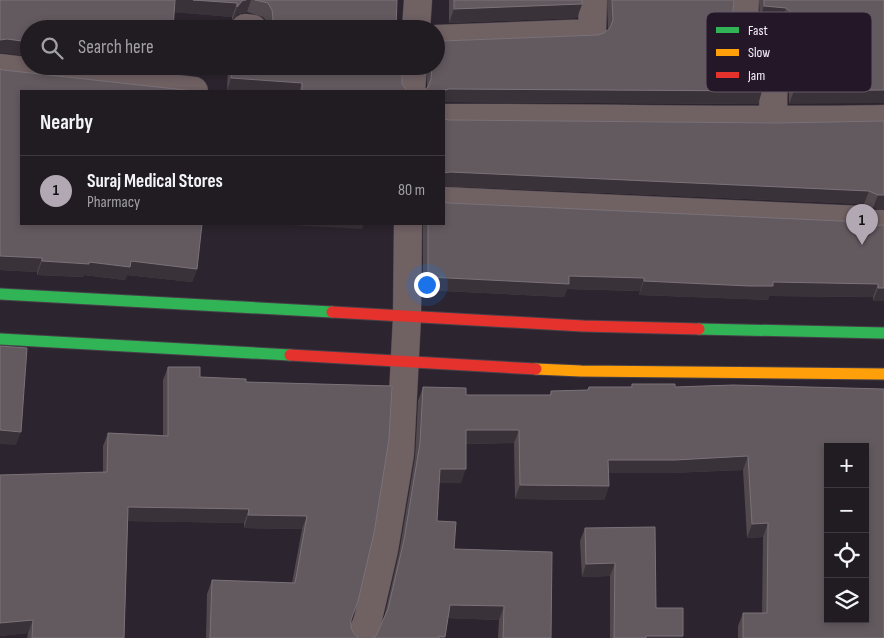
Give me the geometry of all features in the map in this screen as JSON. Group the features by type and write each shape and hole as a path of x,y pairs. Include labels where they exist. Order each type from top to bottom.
{"street":[{"path":"417,20 418,0"},
{"path":"445,39 592,33 593,0"},
{"path":"0,68 20,70"},
{"path":"59,75 186,90"},
{"path":"411,90 412,75"},
{"path":"773,92 773,121"},
{"path":"445,118 608,117 773,121 884,119"},
{"path":"445,201 863,220 868,224 884,224"},
{"path":"361,638 368,619 384,550 398,464 407,317 408,225"},
{"path":"0,294 252,310 583,326 884,333"},
{"path":"0,339 581,371 884,374"}],"building":[{"path":"0,0 175,0 174,20 20,20 20,41 0,40"},
{"path":"193,0 243,0 237,7 237,3"},
{"path":"255,0 397,0 396,20 272,20 272,10 268,3"},
{"path":"454,0 582,0 582,4 454,9"},
{"path":"612,0 734,0 733,12 706,12 706,91 424,90 428,87 431,75 445,75 445,41 598,35 610,28 613,20"},
{"path":"764,0 884,0 884,90 872,90 872,12 791,12 786,8 764,6"},
{"path":"0,69 20,72 20,75 48,75 185,90 20,90 20,225 202,225 197,269 131,261 130,267 89,262 89,264 42,261 42,258 0,256"},
{"path":"231,75 402,75 402,84 406,90 302,90 302,83 231,78"},
{"path":"445,119 778,123 884,121 884,195 878,195 869,191 445,173"},
{"path":"445,202 862,222 873,226 884,225 884,288 878,288 878,284 773,282 773,286 749,286 644,281 644,278 569,276 569,284 428,277 428,225 445,225"},
{"path":"0,346 27,348 21,432 0,430"},
{"path":"168,367 200,367 200,377 246,379 246,382 392,386 389,439 374,533 358,601 351,620 351,628 359,638 210,638 212,580 295,583 307,516 248,515 249,509 128,507 124,638 32,638 33,620 0,623 0,475 107,472 108,433 168,436"},
{"path":"675,384 675,387 733,385 884,389 884,638 743,638 743,613 767,613 768,523 752,524 748,456 675,460 608,460 609,486 520,485 519,430 466,430 466,469 440,469 437,521 456,522 454,549 552,552 551,638 503,638 504,606 450,605 445,637 372,638 376,636 388,609 404,540 420,443 423,387 466,388 466,395 551,395 551,391 588,390 589,387"},
{"path":"655,527 656,608 683,608 683,636 614,638 615,563 586,564 585,528"}],"traffic: fast":[{"path":"0,294 332,312"},
{"path":"699,329 884,333"},
{"path":"0,339 290,355"}],"traffic: slow":[{"path":"536,369 884,374"}],"traffic: jam":[{"path":"332,312 583,326 699,329"},
{"path":"290,355 536,369"}],"place":[{"name":"Suraj Medical Stores","path":"862,245"}]}
